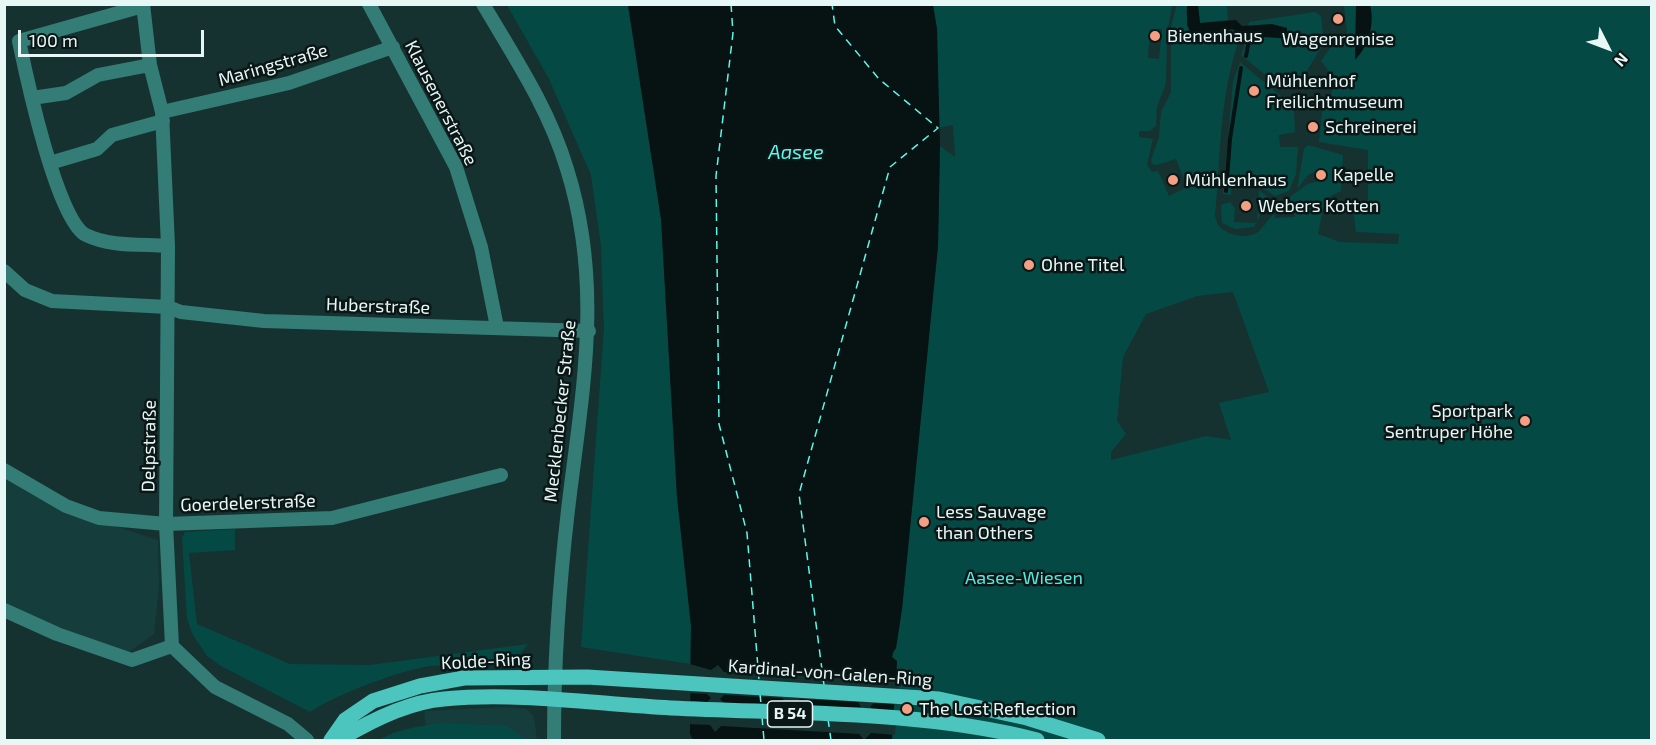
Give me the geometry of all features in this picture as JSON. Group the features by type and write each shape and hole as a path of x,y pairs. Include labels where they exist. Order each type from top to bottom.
{"main road":[{"name":"Kardinal-von-Galen-Ring","path":"554,677 655,680 928,698 983,706 1098,741"},
{"name":"Kolde-Ring","path":"331,741 345,720 373,701 420,686 464,678 554,677"},
{"name":"Kolde-Ring","path":"339,741 365,724 410,706 443,699 554,699"},
{"name":"B 54","path":"554,699 653,707 927,721 975,727 1038,741"}],"street":[{"name":"Klausenerstraße","path":"369,4 456,167 481,247 497,327"},
{"name":"Mecklenbecker Straße","path":"483,4 536,93 567,169 584,240 589,331 566,531 554,677 554,741"},
{"name":"Delpstraße","path":"168,246 108,242 84,234 70,214 50,163 19,41 143,5 150,65 162,117 168,246 166,524 172,645"},
{"name":"Maringstraße","path":"162,117 289,83 393,47"},
{"path":"32,98 66,93 98,75 150,65"},
{"path":"50,163 97,149 112,135 162,117"},
{"name":"Huberstraße","path":"4,271 25,290 52,302 168,307 181,312 264,321 589,331"},
{"name":"Goerdelerstraße","path":"4,470 66,506 99,518 166,524 332,518 501,475"},
{"path":"4,610 57,634 132,660 172,645 215,687 288,724 307,741"}],"shaded area":[{"path":"4,476 26,491 63,509 158,540 159,587 154,634 125,655 55,631 5,605"},
{"path":"507,707 527,709 534,717 537,740 427,740 424,711"}],"green space":[{"path":"507,5 628,5 661,219 677,497 691,626 690,664 581,647 604,329 601,246 591,175 549,79"},
{"name":"Aasee-Wiesen","path":"933,5 1172,5 1167,34 1166,83 1157,107 1156,126 1150,131 1139,131 1139,137 1153,139 1147,165 1152,172 1158,171 1169,196 1187,187 1176,159 1157,165 1152,164 1151,160 1159,137 1161,112 1171,92 1171,26 1177,5 1187,5 1189,33 1218,33 1237,30 1241,34 1228,79 1225,102 1215,216 1218,225 1231,234 1248,236 1258,232 1274,214 1275,218 1295,217 1294,204 1281,203 1308,184 1319,181 1317,172 1309,174 1297,189 1304,149 1308,145 1343,155 1341,191 1325,199 1318,234 1340,242 1398,244 1399,234 1356,232 1352,201 1368,201 1368,150 1319,142 1322,113 1339,77 1331,74 1321,61 1333,44 1332,35 1347,33 1344,5 1356,5 1355,60 1371,29 1370,5 1651,5 1651,740 892,740 897,661 892,657 896,648 902,609 938,246 940,146 955,157 953,125 938,128 937,29","holes":["1150,29 1162,29 1159,59 1148,58","1233,292 1269,392 1219,403 1231,440 1206,436 1111,460 1111,452 1126,434 1117,421 1123,357 1146,314 1197,296"]},
{"path":"1198,5 1227,5 1228,20 1200,23"},
{"path":"1315,12 1321,16 1324,43 1300,82 1280,87 1241,55 1248,35 1281,38 1281,26 1248,26 1249,22"},
{"path":"1240,62 1289,103 1294,111 1295,132 1279,135 1280,147 1298,147 1296,174 1289,191 1275,196 1249,183 1232,185 1231,195 1223,194 1233,82"},
{"path":"1259,190 1269,198 1257,221"},
{"path":"1230,202 1235,208 1234,222 1256,223 1254,227 1235,229 1222,223 1221,205"},
{"path":"235,529 235,550 189,553 197,624 290,664 370,665 528,644 512,663 419,668 369,684 335,698 310,712 221,666 207,656 193,635 187,619 182,538 185,532"},
{"path":"440,723 507,726 526,740 379,740 402,730"}],"water":[{"name":"Aasee","path":"628,5 933,5 937,29 940,146 938,246 902,609 896,648 892,657 897,661 892,740 693,740 690,734 691,626 677,497 661,219"},
{"path":"1187,5 1198,5 1200,23 1236,20 1242,26 1272,24 1287,28 1287,35 1281,38 1263,37 1241,34 1232,29 1193,37 1187,25"},
{"path":"1356,5 1370,5 1372,19 1370,34 1355,60"}],"pier":[{"path":"686,663 711,670 718,665 724,672 861,678 867,673 873,680 899,680 897,704 874,703 870,707 875,711 897,712 895,735 871,733 864,740 859,734 721,726 715,732 710,725 687,724 687,701 707,702 711,698 707,694 687,693","holes":["724,695 782,698 786,703 782,706 724,703 720,699","800,699 858,702 861,707 857,710 800,707 795,703"]}],"waterway":[{"path":"1246,56 1250,35"},
{"path":"1226,191 1230,139 1241,68"}],"ferry route":[{"path":"731,4 733,33 716,176 719,424 747,533 759,680"},
{"path":"824,685 799,494 890,167 938,128 879,79 835,26 832,4"},
{"path":"760,694 761,704"},
{"path":"762,717 764,740"},
{"path":"828,719 831,740"}],"place":[{"name":"Wagenremise","path":"1338,19"},
{"name":"Bienenhaus","path":"1155,36"},
{"name":"Mühlenhof Freilichtmuseum","path":"1254,91"},
{"name":"Schreinerei","path":"1313,127"},
{"name":"Kapelle","path":"1321,175"},
{"name":"Mühlenhaus","path":"1173,180"},
{"name":"Webers Kotten","path":"1246,206"},
{"name":"Ohne Titel","path":"1029,265"},
{"name":"Sportpark Sentruper Höhe","path":"1525,421"},
{"name":"Less Sauvage than Others","path":"924,522"},
{"name":"The Lost Reflection","path":"907,709"}]}
